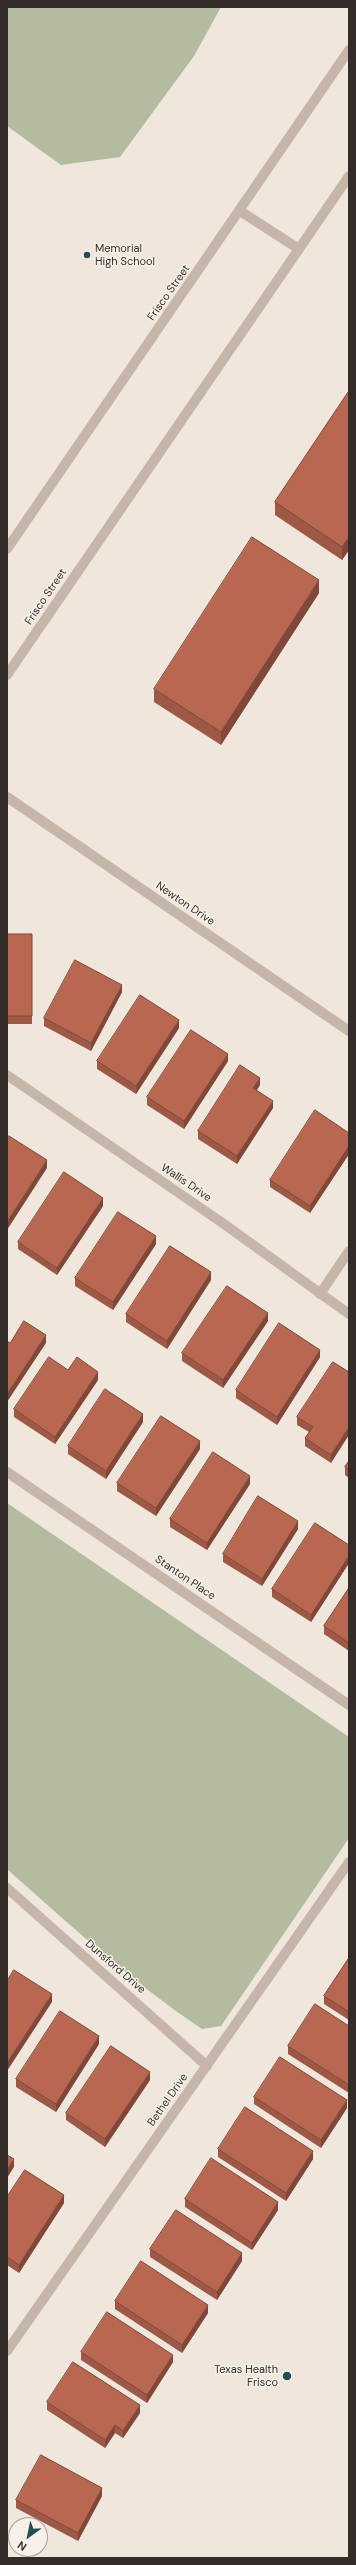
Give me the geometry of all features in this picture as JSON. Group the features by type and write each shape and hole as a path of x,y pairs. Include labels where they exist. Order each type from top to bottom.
{"street":[{"name":"Frisco Street","path":"7,549 349,50"},
{"name":"Frisco Street","path":"7,675 349,176"},
{"path":"240,211 299,249"},
{"name":"Newton Drive","path":"7,797 349,1031"},
{"name":"Wallis Drive","path":"7,1075 224,1224 349,1314"},
{"path":"320,1294 349,1251"},
{"name":"Stanton Place","path":"7,1472 349,1705"},
{"name":"Bethel Drive","path":"7,2351 10,2340 207,2066 349,1862"},
{"name":"Dunsford Drive","path":"7,1888 207,2066"}],"green space":[{"path":"7,7 221,7 194,56 120,157 61,165 7,126"},
{"path":"7,1503 349,1737 349,1838 221,2026 202,2029 176,2011 102,1952 7,1869"}],"building":[{"path":"349,391 349,537 342,547 275,502"},
{"path":"252,537 319,580 221,732 154,689"},
{"path":"7,934 32,934 32,1016 7,1016"},
{"path":"75,960 122,985 91,1043 44,1018"},
{"path":"140,995 179,1020 136,1086 97,1061"},
{"path":"191,1030 228,1054 184,1121 147,1097"},
{"path":"240,1065 260,1078 253,1088 273,1101 237,1156 198,1131"},
{"path":"315,1110 349,1133 349,1146 310,1206 270,1180"},
{"path":"9,1136 47,1160 7,1222 7,1139"},
{"path":"64,1172 103,1198 57,1268 18,1242"},
{"path":"118,1212 156,1236 113,1302 75,1278"},
{"path":"170,1246 211,1272 167,1341 126,1314"},
{"path":"227,1286 268,1313 223,1380 182,1353"},
{"path":"24,1321 46,1335 7,1394 7,1341 10,1343"},
{"path":"279,1323 320,1350 277,1417 236,1390"},
{"path":"49,1357 68,1370 77,1357 98,1372 55,1437 14,1409"},
{"path":"333,1362 349,1372 349,1427 331,1455 305,1438 313,1427 297,1417"},
{"path":"105,1389 143,1414 106,1471 68,1446"},
{"path":"161,1416 200,1441 156,1508 117,1483"},
{"path":"213,1452 250,1476 207,1543 170,1519"},
{"path":"349,1461 349,1470 345,1467"},
{"path":"258,1496 298,1521 262,1579 223,1554"},
{"path":"315,1523 349,1545 349,1556 311,1615 272,1589"},
{"path":"349,1588 349,1643 324,1626"},
{"path":"349,1958 349,2012 324,1996"},
{"path":"14,1970 52,1994 7,2063 7,1981"},
{"path":"315,2004 349,2026 349,2085 288,2046"},
{"path":"60,2011 99,2036 56,2104 16,2079"},
{"path":"111,2046 150,2072 105,2139 66,2113"},
{"path":"280,2057 347,2100 321,2140 254,2097"},
{"path":"245,2107 313,2151 286,2193 218,2149"},
{"path":"7,2155 14,2159 7,2170"},
{"path":"211,2158 278,2202 252,2243 185,2199"},
{"path":"25,2170 64,2195 19,2265 7,2257 7,2197"},
{"path":"176,2210 242,2253 217,2292 150,2249"},
{"path":"141,2261 208,2305 182,2345 115,2301"},
{"path":"107,2312 173,2355 147,2395 81,2352"},
{"path":"73,2362 140,2405 123,2431 115,2425 105,2440 47,2402"},
{"path":"41,2455 102,2488 78,2533 16,2500"}],"place":[{"name":"Memorial High School","path":"87,255"},
{"name":"Texas Health Frisco","path":"287,2376"}]}
